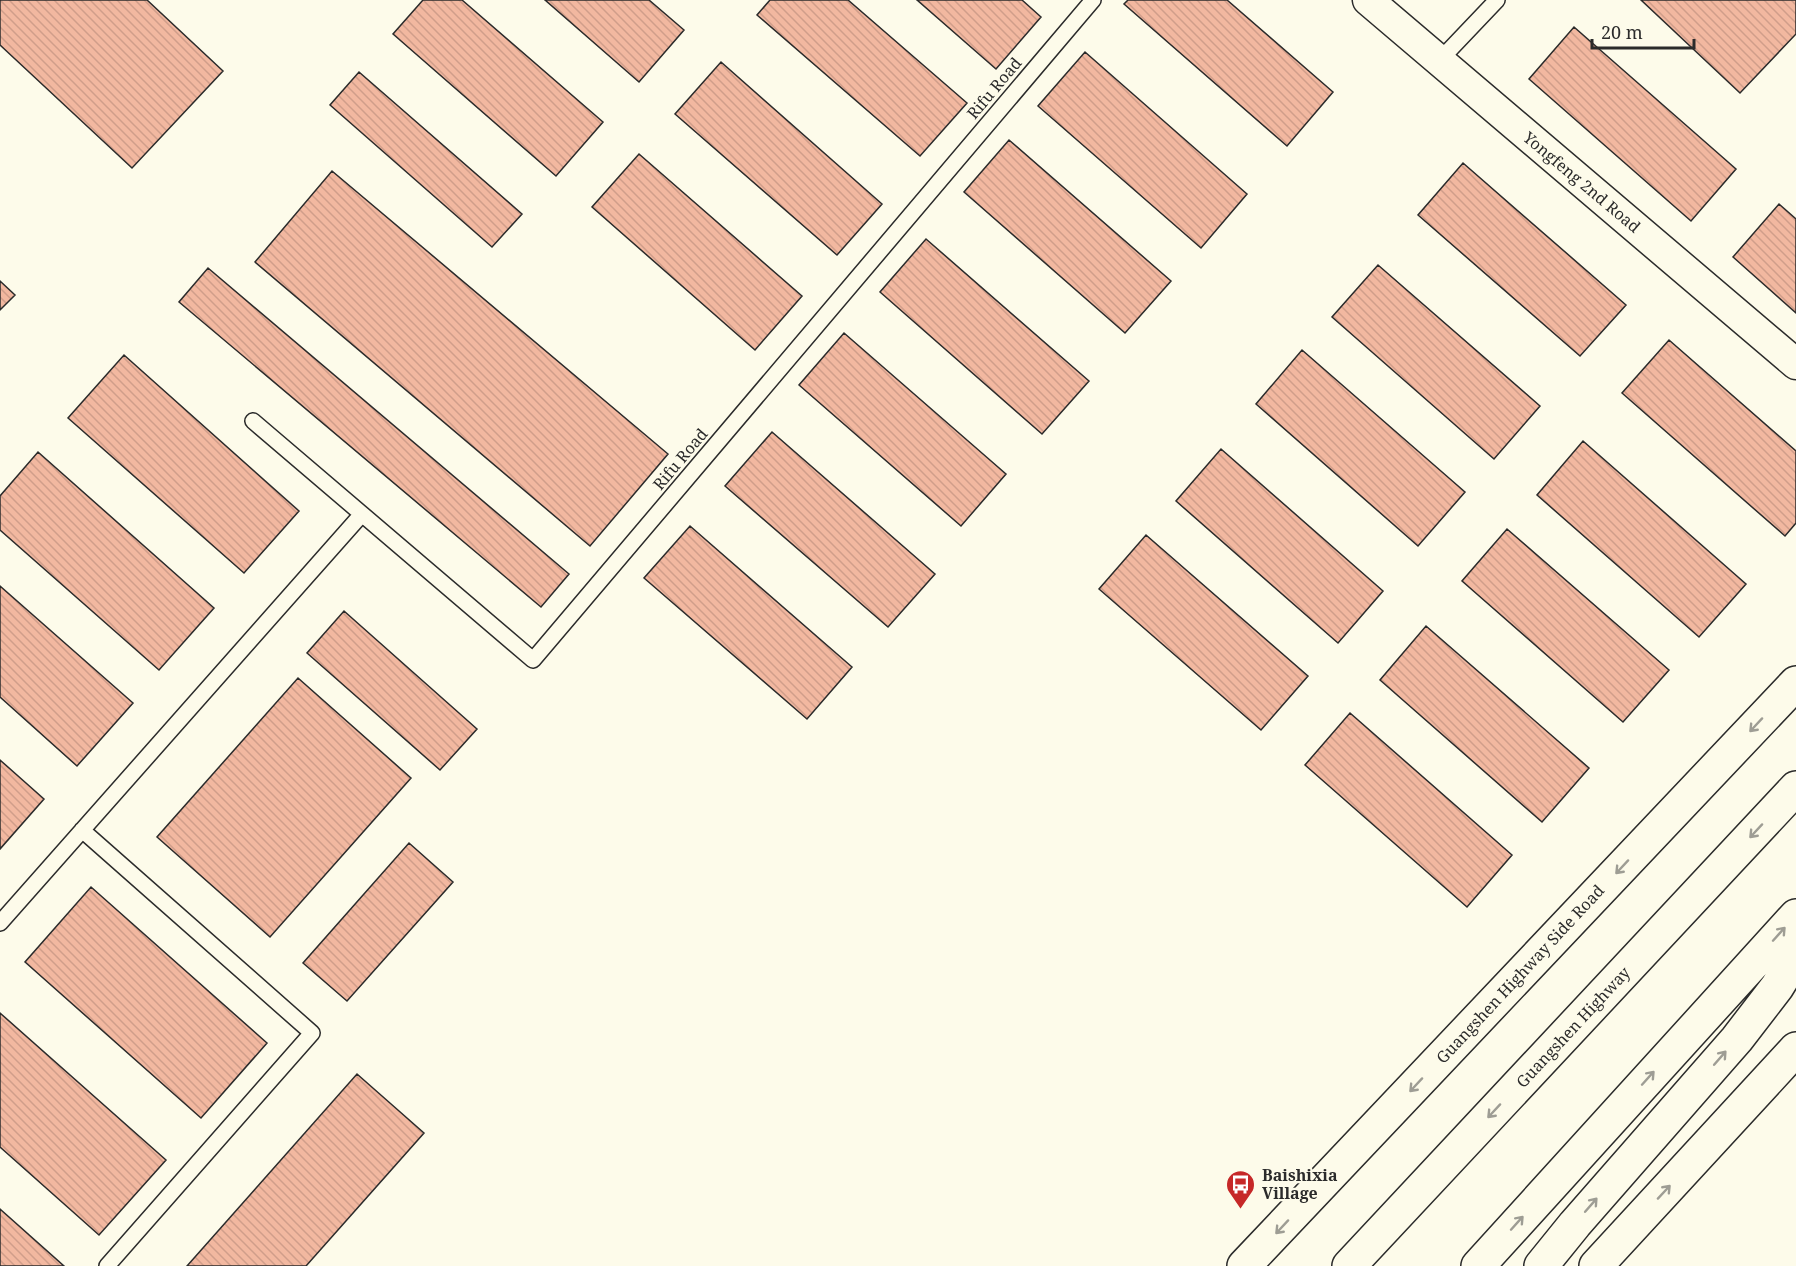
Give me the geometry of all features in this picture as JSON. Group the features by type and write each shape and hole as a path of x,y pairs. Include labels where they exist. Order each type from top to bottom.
{"main road":[{"name":"Guangshen Highway Side Road","path":"1244,1266 1796,683"},
{"name":"Guangshen Highway","path":"1349,1266 1796,788"},
{"path":"1478,1266 1796,916"},
{"path":"1541,1266 1737,1039 1777,987 1796,956"},
{"path":"1596,1266 1796,1049"}],"street":[{"name":"Yongfeng 2nd Road","path":"1368,0 1796,364"}],"lane":[{"name":"Rifu Road","path":"253,421 533,660 1093,0"},
{"path":"1439,61 1497,0"},
{"path":"0,923 362,514"},
{"path":"82,830 312,1034 107,1266"}],"building":[{"path":"0,0 147,0 223,71 132,168 0,45"},
{"path":"423,0 462,0 603,122 556,176 393,34"},
{"path":"545,0 649,0 684,30 639,82"},
{"path":"770,0 848,0 967,103 920,156 757,15"},
{"path":"917,0 1022,0 1041,17 996,69"},
{"path":"1128,0 1227,0 1333,92 1287,146 1124,4"},
{"path":"1641,0 1796,0 1796,34 1740,93"},
{"path":"1574,27 1736,169 1691,221 1529,79"},
{"path":"1085,52 1247,194 1201,248 1038,106"},
{"path":"721,62 882,204 837,255 675,114"},
{"path":"359,72 522,214 492,247 330,105"},
{"path":"1009,140 1171,281 1125,333 964,192"},
{"path":"639,154 802,296 755,350 592,207"},
{"path":"1463,163 1626,305 1580,356 1418,215"},
{"path":"332,171 668,454 590,546 255,262"},
{"path":"1779,204 1796,219 1796,313 1733,257"},
{"path":"926,239 1089,381 1042,434 880,292"},
{"path":"1378,265 1540,406 1494,459 1332,317"},
{"path":"208,268 569,574 541,607 179,302"},
{"path":"0,281 15,295 0,310"},
{"path":"844,333 1006,474 961,526 799,385"},
{"path":"1669,340 1796,451 1796,523 1785,536 1622,393"},
{"path":"1302,350 1465,492 1418,546 1256,404"},
{"path":"124,355 299,511 244,573 68,418"},
{"path":"772,432 935,574 888,627 725,486"},
{"path":"1583,441 1746,584 1699,637 1537,495"},
{"path":"1221,449 1383,591 1338,643 1176,501"},
{"path":"38,452 214,608 159,670 0,530 0,496"},
{"path":"690,526 852,667 807,719 644,578"},
{"path":"1507,529 1669,670 1623,722 1462,581"},
{"path":"1146,535 1308,676 1261,730 1099,589"},
{"path":"0,586 133,703 77,766 0,697"},
{"path":"344,611 477,729 440,770 307,653"},
{"path":"1426,626 1589,768 1542,822 1380,680"},
{"path":"298,678 411,778 270,937 157,837"},
{"path":"1350,713 1512,855 1467,907 1305,765"},
{"path":"0,760 44,799 0,849"},
{"path":"409,843 453,882 347,1001 303,963"},
{"path":"91,887 267,1043 201,1118 25,962"},
{"path":"0,1013 166,1160 99,1235 0,1147"},
{"path":"357,1074 424,1133 306,1266 187,1266"},
{"path":"0,1209 64,1266 0,1266"}],"place":[{"name":"Baishixia Village","path":"1241,1210"}]}
